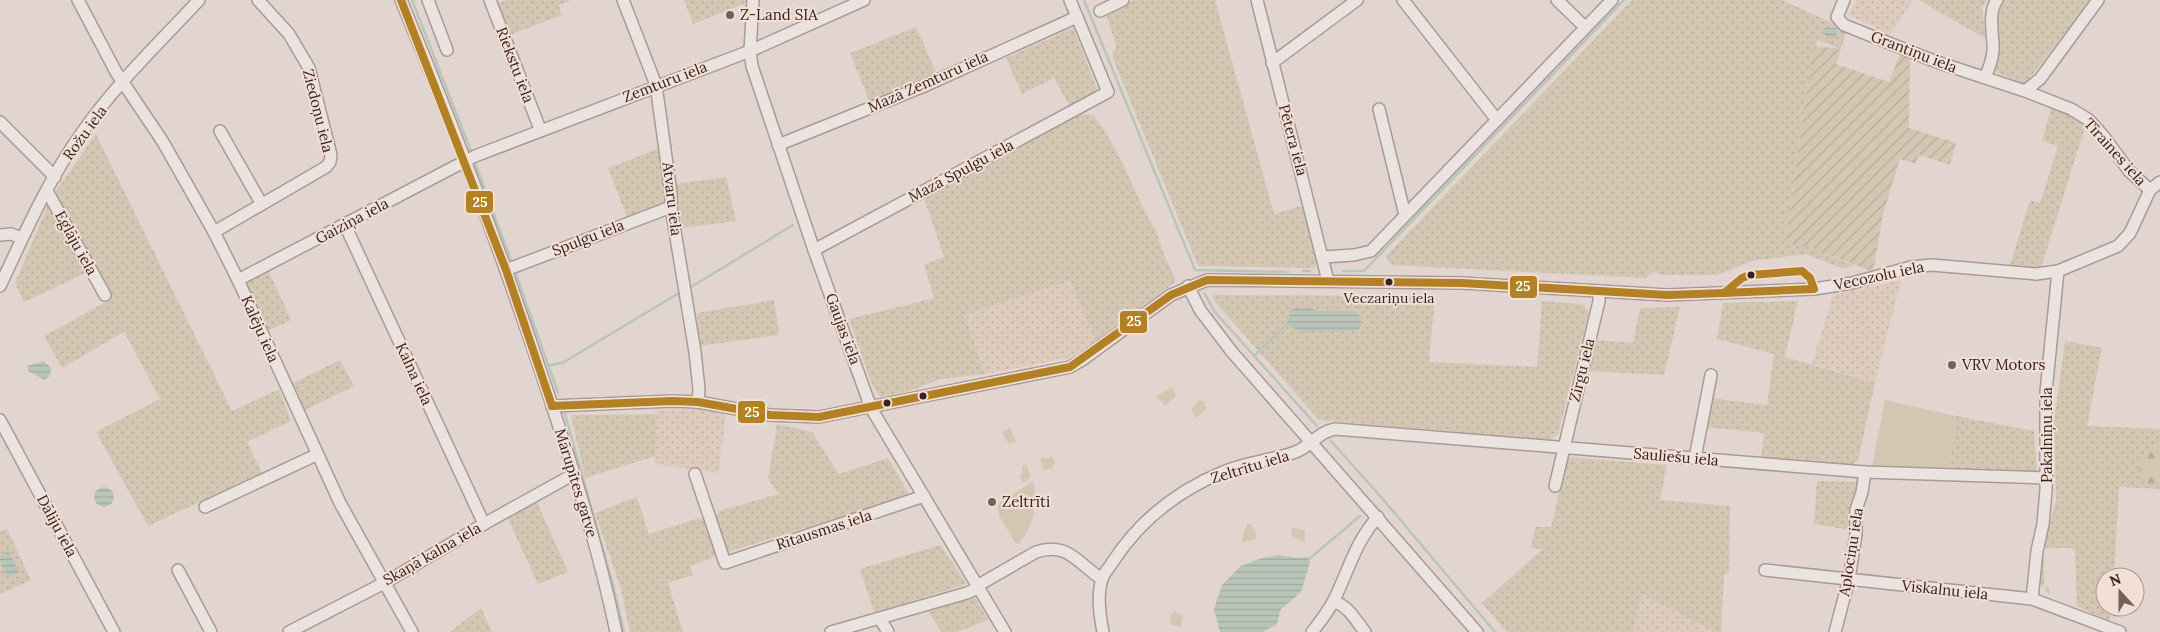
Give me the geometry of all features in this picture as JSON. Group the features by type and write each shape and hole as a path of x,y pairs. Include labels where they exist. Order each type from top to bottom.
{"street":[{"name":"Kalēju iela","path":"78,0 123,82 163,142 214,232 238,280 316,455 340,503 386,582 412,632"},
{"name":"Rožu iela","path":"0,286 54,176 83,131 123,82 199,0"},
{"name":"Ziedoņu iela","path":"214,232 326,167 330,162 331,155 309,68 289,34 258,0"},
{"name":"Mārupītes gatve","path":"401,0 506,270 574,474 603,574 616,632"},
{"path":"428,0 447,50"},
{"name":"Riekstu iela","path":"490,0 540,129"},
{"name":"Atvaru iela","path":"623,0 656,85 672,207 700,389 698,402"},
{"name":"Gaujas iela","path":"753,0 750,50 752,66 814,250 871,408 1005,632"},
{"name":"Zemturu iela","path":"465,162 540,129 750,50 864,0"},
{"path":"1070,0 1077,17"},
{"path":"1100,11 1123,0"},
{"name":"Pētera iela","path":"1257,0 1328,281"},
{"path":"1272,63 1356,0"},
{"path":"1404,0 1497,120"},
{"path":"1557,0 1585,27"},
{"path":"1323,257 1354,255 1371,251 1612,0"},
{"name":"Grantiņu iela","path":"1844,0 1837,17 1844,25 1934,62 1985,77"},
{"path":"1985,77 1993,52 1992,14 1997,0"},
{"path":"2026,91 2040,79 2098,0"},
{"name":"Mazā Spulgu iela","path":"814,250 1108,92 1077,17"},
{"name":"Mazā Zemturu iela","path":"778,145 897,97 1077,17"},
{"name":"Tīraines iela","path":"1985,77 2071,109 2089,120 2129,171 2150,190 2160,182"},
{"path":"1379,109 1405,215"},
{"path":"0,122 54,176"},
{"path":"220,131 261,203"},
{"name":"Gaiziņa iela","path":"238,280 465,162"},
{"name":"Vecozolu iela","path":"552,406 672,401 698,402 797,417 819,417 871,408 1070,367 1165,299 1188,286 1207,280 1462,283 1667,295 1814,289 1852,283 1911,267 1932,265 2036,274 2058,271 2118,246 2130,233 2150,190"},
{"name":"Eglāju iela","path":"47,191 105,295"},
{"name":"Spulgu iela","path":"506,270 672,207"},
{"name":"Kalna iela","path":"345,225 484,524"},
{"path":"0,235 11,234 22,238"},
{"name":"Pakalniņu iela","path":"2032,599 2037,552 2043,524 2046,478 2046,392 2058,271"},
{"name":"Zeltrītu iela","path":"1188,286 1200,310 1214,330 1477,632"},
{"name":"Zirgu iela","path":"1555,486 1599,291"},
{"path":"1695,458 1712,375"},
{"name":"Dāliju iela","path":"0,420 114,632"},
{"name":"Sauliešu iela","path":"1311,443 1327,431 1346,429 1564,449 1866,472 2046,478"},
{"name":"Zeltrītu iela","path":"1103,632 1100,612 1102,579 1117,555 1138,529 1173,498 1224,472 1295,453 1311,443"},
{"path":"205,507 316,455"},
{"name":"Aplociņu iela","path":"1835,632 1848,579 1856,536 1856,510 1866,472"},
{"name":"Skaņā kalna iela","path":"289,632 386,582 574,474"},
{"name":"Rītausmas iela","path":"695,474 725,563 924,496"},
{"path":"1312,632 1334,602 1364,534 1378,517"},
{"path":"832,632 968,593 1036,552 1047,548 1058,548 1068,553 1102,579"},
{"path":"178,570 211,632"},
{"name":"Viskalnu iela","path":"1765,570 2032,599 2120,632"},
{"path":"1334,602 1343,605 1365,632"},
{"path":"880,618 888,632"}],"shaded area":[{"path":"1856,0 1913,0 1890,35 1849,15"},
{"path":"1824,28 1837,28 1836,39 1823,34"},
{"path":"1071,279 1096,343 1077,356 985,374 965,315"},
{"path":"1901,280 1875,383 1812,364 1833,295"},
{"path":"1307,307 1318,311 1354,311 1361,317 1360,328 1355,331 1300,332 1287,324 1290,311 1295,308"},
{"path":"44,361 51,368 50,376 44,380 28,371 27,366"},
{"path":"707,409 726,412 719,473 654,464 657,410"},
{"path":"104,487 111,490 114,497 111,504 104,507 97,504 94,497 97,490"},
{"path":"8,551 19,572 8,578 0,562 0,556"},
{"path":"1279,555 1299,558 1307,557 1310,562 1301,592 1281,609 1277,624 1263,632 1220,632 1214,609 1222,585 1241,566 1262,558"},
{"path":"1642,594 1715,632 1633,632"}],"green space":[{"path":"507,0 571,0 559,5 562,15 509,35 496,4"},
{"path":"684,0 748,0 748,2 693,24"},
{"path":"1134,0 1215,0 1274,214 1301,206 1305,211 1317,262 1314,268 1198,266 1112,56 1116,46 1106,13"},
{"path":"1632,0 1782,0 1847,30 1841,49 1818,40 1812,53 1785,242 1810,247 1855,266 1841,268 1806,254 1752,261 1717,275 1663,275 1653,272 1646,278 1391,265 1386,256"},
{"path":"1919,0 1988,0 1982,7 1986,39"},
{"path":"2004,0 2091,0 2025,84 1993,71 1997,54 1996,11"},
{"path":"916,27 937,74 870,103 850,53"},
{"path":"1073,28 1097,88 1095,91 1070,107 1054,78 1022,94 1006,58"},
{"path":"1815,46 1841,49 1836,64 1889,82 1901,51 1910,55 1909,128 1956,143 1950,165 1919,155 1916,164 1900,159 1883,214 1873,272 1810,247 1785,243 1812,53"},
{"path":"2052,105 2070,112 2086,124 2041,268 2010,266 2030,200 2040,203 2058,146 2042,141"},
{"path":"1080,114 1093,115 1105,131 1156,231 1175,278 1174,283 1096,343 1070,280 965,315 985,374 941,379 909,391 881,397 873,387 849,319 934,298 924,265 944,257 924,198"},
{"path":"96,134 232,411 279,389 291,421 247,442 262,473 148,526 96,432 160,399 124,332 62,368 44,336 108,301 90,271 24,302 15,283 51,198"},
{"path":"660,148 667,195 662,205 627,217 608,168"},
{"path":"726,177 736,221 681,228 675,184"},
{"path":"268,270 291,320 268,331 245,281"},
{"path":"1818,294 1724,299 1726,297"},
{"path":"1212,295 1435,296 1429,362 1537,367 1542,301 1582,304 1589,312 1558,434 1550,440 1319,420 1216,303","holes":["1307,307 1318,311 1354,311 1287,317"]},
{"path":"774,300 779,335 700,346 697,313"},
{"path":"1798,301 1785,357 1875,383 1858,460 1850,466 1761,459 1764,433 1704,427 1711,398 1767,405 1774,354 1717,339 1723,303"},
{"path":"1680,307 1664,375 1588,371 1595,340 1633,343 1640,308"},
{"path":"2065,341 2102,348 2087,426 2160,429 2160,489 2119,487 2115,567 2095,567 2095,615 2077,606 2075,551 2071,548 2043,548 2056,500 2054,422"},
{"path":"340,360 354,386 303,411 291,384"},
{"path":"1172,387 1176,396 1165,406 1157,396"},
{"path":"1199,400 1206,403 1204,405 1207,408 1196,418 1191,409"},
{"path":"1885,400 1956,416 1950,470 1872,466"},
{"path":"657,414 655,456 585,478 571,415"},
{"path":"1956,416 2034,431 2037,474 1950,470"},
{"path":"777,424 812,432 839,474 888,458 910,496 728,552 715,518 719,511 779,494 768,479"},
{"path":"1010,428 1016,442 1008,443 1002,432"},
{"path":"2160,444 2160,488 2149,484 2139,471 2143,456"},
{"path":"1052,457 1055,463 1052,466 1053,468 1044,470 1040,459"},
{"path":"1567,457 1667,465 1660,500 1730,506 1729,573 1724,575 1721,632 1715,632 1642,594 1633,632 1507,632 1482,603 1543,549 1531,548 1535,527 1551,527"},
{"path":"1026,464 1031,477 1023,483 1019,476 1023,472 1022,467"},
{"path":"1817,481 1859,482 1851,530 1814,524"},
{"path":"1032,482 1034,483 1035,508 1028,530 1019,544 1016,544 1000,517 997,508 1000,502"},
{"path":"637,497 649,534 699,518 707,523 718,556 690,566 693,575 668,583 683,632 630,632 621,589 595,513"},
{"path":"537,502 568,572 538,584 508,519"},
{"path":"1247,523 1252,525 1253,530 1255,529 1256,539 1241,543"},
{"path":"1293,528 1305,530 1305,543 1292,536 1291,531"},
{"path":"7,529 31,580 0,594 0,532"},
{"path":"940,545 967,584 874,613 860,569"},
{"path":"2042,556 2044,556 2044,587 2049,588 2050,596 2040,582"},
{"path":"974,595 988,620 957,632 941,632 929,612"},
{"path":"481,608 492,632 451,632 451,631"},
{"path":"1174,610 1178,614 1183,615 1181,627 1171,625 1170,614 1173,614"},
{"path":"2100,617 2110,617 2110,622"}],"waterway":[{"path":"412,0 471,151"},
{"path":"1084,0 1195,270 1288,272"},
{"path":"1343,271 1364,271 1624,0"},
{"path":"475,163 511,260"},
{"path":"691,287 793,225"},
{"path":"1303,271 1310,271"},
{"path":"516,274 558,393"},
{"path":"548,366 564,362 679,293"},
{"path":"1205,294 1214,311 1317,426"},
{"path":"1255,355 1287,324"},
{"path":"565,414 613,585 624,632"},
{"path":"1331,441 1495,632"},
{"path":"1309,559 1360,516"}],"transit line":[{"name":"25","path":"401,0 506,270 552,406"},
{"name":"25","path":"1802,271 1810,278 1814,289 1724,293 1742,278 1750,275 1802,271"},
{"name":"25","path":"552,406 672,401 698,402 770,415 819,417 1070,367 1171,295 1207,280 1462,283 1667,295 1724,293"}],"place":[{"name":"Z-Land SIA","path":"730,15"},
{"name":"Veczariņu iela","path":"1389,282"},
{"name":"VRV Motors","path":"1952,365"},
{"name":"Zeltrīti","path":"992,502"}]}
